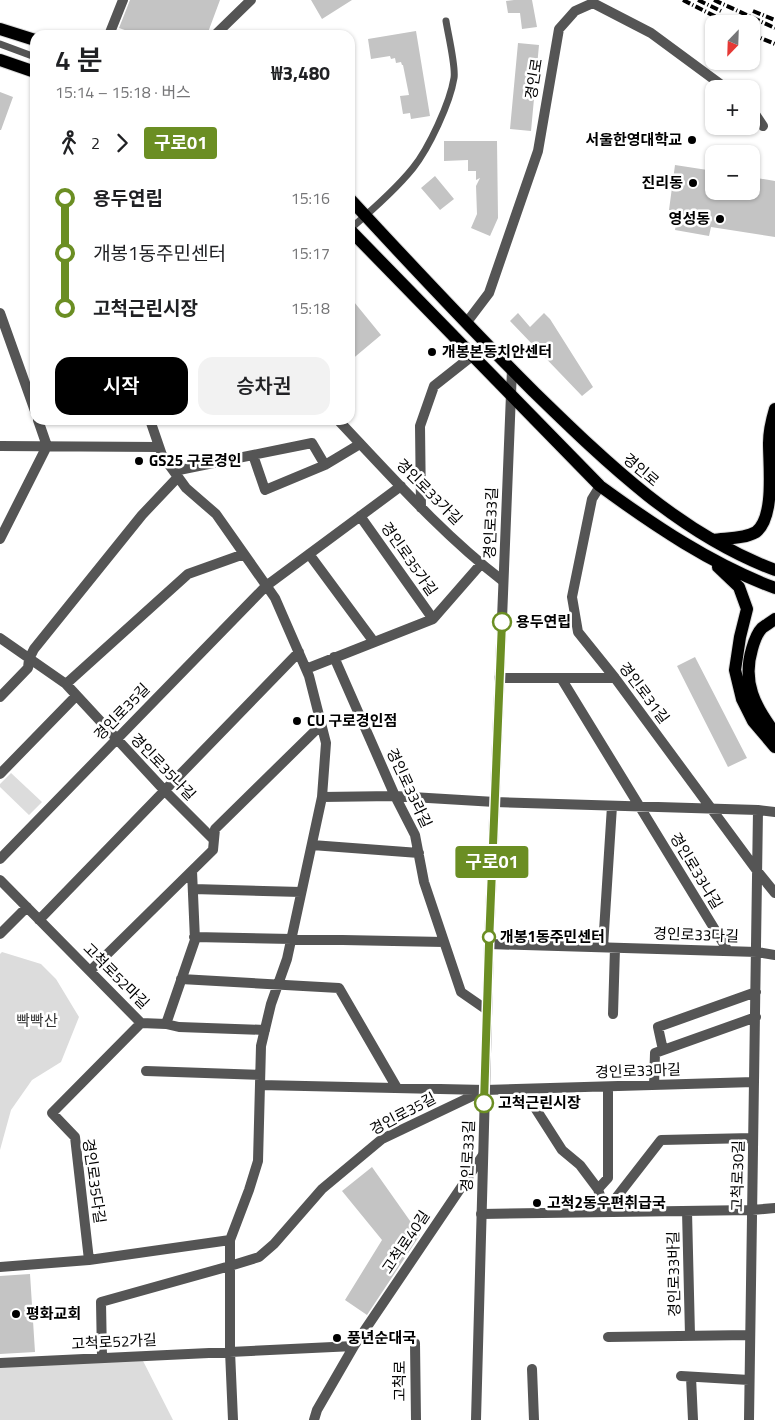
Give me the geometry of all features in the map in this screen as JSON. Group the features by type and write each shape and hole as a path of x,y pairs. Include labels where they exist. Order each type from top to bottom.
{"main road":[{"path":"0,29 30,38"},
{"path":"0,60 30,70"},
{"name":"경인로","path":"355,204 512,369 599,456 658,504 712,540 775,570"},
{"path":"355,235 600,486 647,521 707,557 745,577 775,588"},
{"path":"712,540 741,537 756,532 766,520 772,502 769,442 775,409"},
{"path":"707,557 739,587 747,610 740,636 735,670 742,699 753,721 775,747"},
{"path":"775,619 762,629 754,643 749,661 748,678 753,696 763,717 775,733"}],"street":[{"path":"111,30 123,0"},
{"path":"220,30 251,0"},
{"name":"경인로","path":"467,322 488,293 492,284 538,151 559,29 575,11 593,3 651,33 715,80"},
{"path":"760,122 763,126"},
{"path":"0,313 30,397"},
{"path":"421,508 420,426 434,386 472,356"},
{"name":"경인로33길","path":"476,1420 489,944 512,369"},
{"path":"0,539 46,446 40,425"},
{"path":"152,425 162,455 186,488 216,514 275,598 306,669 326,743 322,797 312,845 287,960 270,1004 261,1046 258,1162 230,1240 230,1351 233,1420"},
{"name":"경인로33가길","path":"343,425 421,508 481,564 503,581"},
{"path":"0,697 28,668 29,659 34,649 176,474 312,443 325,464"},
{"path":"253,455 265,490 325,464 360,444"},
{"path":"0,446 159,447"},
{"name":"경인로35길","path":"0,858 266,586 401,486"},
{"name":"경인로31길","path":"600,486 592,499 572,597 578,632 615,678 775,893"},
{"name":"경인로35가길","path":"360,516 433,619"},
{"path":"66,684 188,574 244,554"},
{"path":"309,554 374,642"},
{"name":"경인로35가길","path":"306,669 433,619 481,564"},
{"name":"경인로35나길","path":"0,638 66,684 116,740 214,840"},
{"path":"39,920 299,652"},
{"name":"경인로33라길","path":"334,657 395,796 415,835 424,882 461,992 487,1010"},
{"path":"499,678 615,678"},
{"name":"경인로33나길","path":"562,678 728,951"},
{"path":"0,774 76,696"},
{"path":"90,971 213,850 215,829 322,725"},
{"path":"322,797 395,796 494,802"},
{"name":"경인로33나길","path":"494,802 758,810"},
{"path":"603,947 612,806"},
{"path":"758,810 775,812"},
{"name":"고척로30길","path":"749,1420 758,810"},
{"path":"312,845 418,853"},
{"path":"166,1024 194,937 192,870"},
{"name":"고척로52마길","path":"0,880 142,1023 52,1113"},
{"path":"193,889 301,892"},
{"path":"0,934 26,907"},
{"path":"194,937 444,942"},
{"name":"경인로33다길","path":"489,944 757,952 775,955"},
{"path":"613,1014 615,948"},
{"name":"경인로35길","path":"181,979 339,988 397,1088"},
{"path":"663,1050 658,1027 756,992"},
{"path":"654,1085 655,1053 756,1017"},
{"path":"142,1023 166,1024 179,1027 265,1030"},
{"name":"경인로35길","path":"146,1071 397,1088 485,1090"},
{"name":"경인로33마길","path":"485,1090 754,1082"},
{"path":"598,1189 608,1178 608,1086"},
{"path":"523,1089 562,1150 580,1165 598,1189 604,1212"},
{"name":"경인로35길","path":"102,1357 101,1302 258,1257 274,1244 322,1189 382,1139 485,1090"},
{"name":"경인로35다길","path":"52,1113 76,1137 90,1260"},
{"path":"604,1212 661,1140 754,1138"},
{"name":"고척로40길","path":"314,1420 317,1410 354,1346 483,1155"},
{"name":"경인로33바길","path":"482,1214 752,1210 775,1208"},
{"name":"경인로33바길","path":"688,1211 690,1335"},
{"path":"0,1267 90,1260 230,1240"},
{"path":"608,1337 750,1335"},
{"name":"고척로","path":"415,1343 416,1420"},
{"path":"230,1351 354,1346"},
{"name":"고척로52가길","path":"0,1363 230,1351"},
{"path":"532,1369 534,1420"},
{"path":"693,1420 686,1376 749,1380"}],"lane":[{"path":"355,226 413,167 427,145 446,105 455,76 446,21"},
{"path":"0,29 30,42"},
{"path":"0,44 30,54"}],"green space":[{"path":"11,773 42,802 29,815 0,787 0,784"},
{"name":"빡빡산","path":"2,952 41,964 56,979 79,1017 61,1062 32,1080 11,1110 0,1150 0,954"},
{"path":"140,1355 173,1420 0,1420 0,1363"}],"building":[{"path":"130,0 220,0 209,30 125,30 119,28"},
{"path":"311,0 352,0 322,19"},
{"path":"532,0 537,27 522,29 520,13 508,13 506,1"},
{"path":"416,31 430,116 411,119 410,113 403,114 400,96 409,95 403,65 401,62 396,63 395,58 391,59 390,56 371,59 368,39"},
{"path":"518,43 539,45 531,131 510,129"},
{"path":"0,92 13,97 1,130 0,130"},
{"path":"444,141 497,141 498,218 490,236 471,228 477,214 476,186 480,178 476,180 476,171 468,171 468,160 444,161"},
{"name":"영성동","path":"675,165 705,170 705,200 760,200 760,178 775,181 775,237 711,227 709,236 675,230 678,212 669,210"},
{"path":"435,176 454,199 440,210 421,188"},
{"path":"355,303 381,335 355,357"},
{"path":"518,313 530,327 544,313 550,319 593,387 582,396 510,321"},
{"path":"695,657 747,758 728,767 677,666"},
{"path":"372,1167 420,1235 367,1315 345,1300 382,1240 342,1191"},
{"name":"평화교회","path":"30,1274 35,1352 0,1354 0,1276"}],"railway":[{"path":"683,0 712,15"},
{"path":"698,0 721,11"},
{"path":"714,0 775,28"},
{"path":"753,11 775,20"},
{"path":"760,38 775,44"}],"bus line":[{"name":"구로01","path":"484,1103 502,622"}],"place":[{"name":"서울한영대학교","path":"692,140"},
{"name":"진리동","path":"693,183"},
{"name":"영성동","path":"720,219"},
{"name":"개봉본동치안센터","path":"432,352"},
{"name":"GS25 구로경인","path":"139,461"},
{"name":"용두연립","path":"502,622"},
{"name":"CU 구로경인점","path":"297,721"},
{"name":"개봉1동주민센터","path":"489,937"},
{"name":"고척근린시장","path":"484,1103"},
{"name":"고척2동우편취급국","path":"537,1203"},
{"name":"평화교회","path":"16,1314"},
{"name":"풍년순대국","path":"337,1338"}]}
